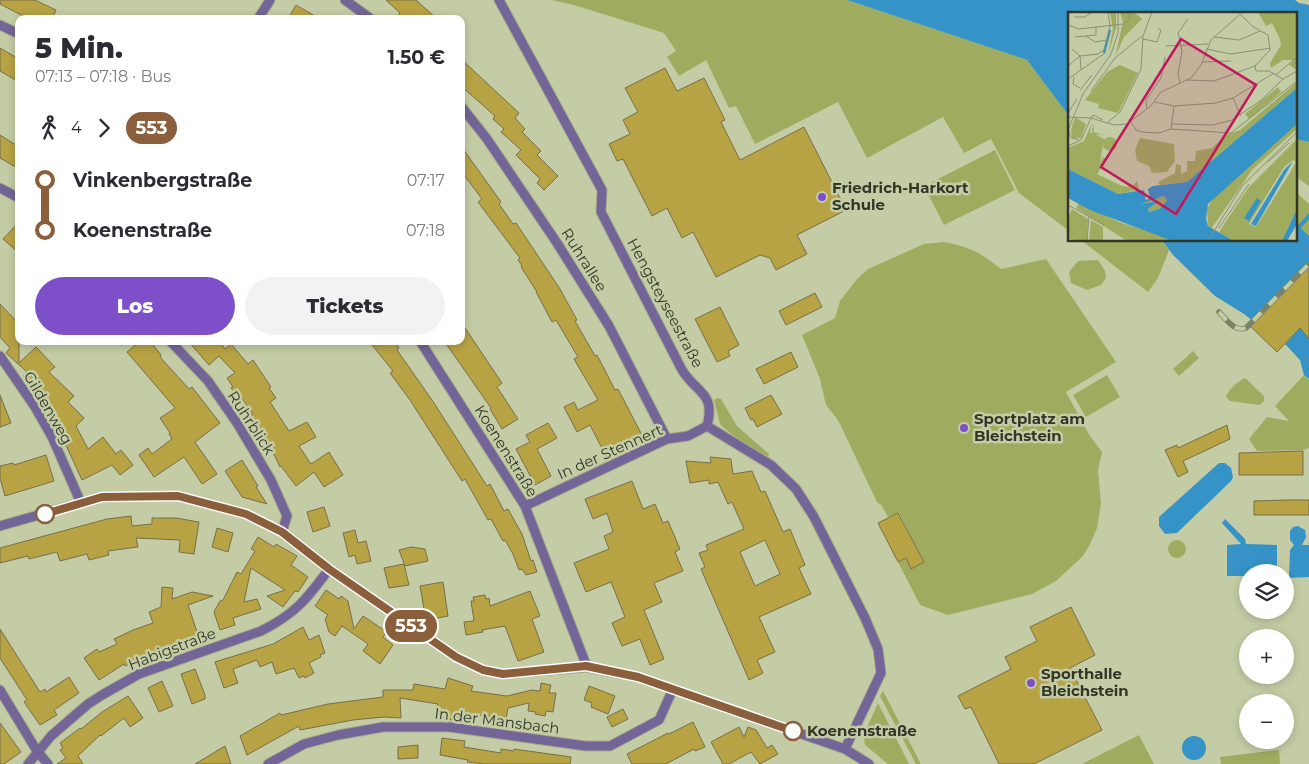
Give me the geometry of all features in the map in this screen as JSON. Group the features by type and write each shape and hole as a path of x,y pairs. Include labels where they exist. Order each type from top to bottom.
{"street":[{"path":"261,15 270,0"},
{"path":"345,0 366,15"},
{"name":"Hengsteyseestraße","path":"499,0 602,190 601,212 682,370 706,398 710,413 707,426"},
{"path":"0,25 15,32"},
{"name":"Ruhrallee","path":"465,111 487,139 557,242 609,326 667,439"},
{"path":"0,188 15,196"},
{"name":"Ruhrblick","path":"174,345 208,382 237,423 271,480 286,516 282,532"},
{"name":"Koenenstraße","path":"423,345 525,506 586,666"},
{"name":"Gildenweg","path":"0,356 35,407 52,437 81,503"},
{"path":"707,426 770,465 796,489 814,518 866,618 878,649 881,672 845,749"},
{"name":"In der Stennert","path":"525,506 667,439 688,436 707,426"},
{"path":"0,526 102,497 178,496 246,514 282,532 329,569 456,657 483,670 503,674 586,666 638,677 845,749 869,764"},
{"name":"Habigstraße","path":"28,764 51,736 88,704 134,677 261,631 289,616 310,594 329,569"},
{"name":"In der Mansbach","path":"268,764 304,744 338,735 383,727 449,727 586,746 610,746 659,720 673,689"},
{"path":"0,690 48,764"}],"green space":[{"path":"552,0 847,0 1027,60 1068,115 1068,230 1019,193 991,139 964,153 943,117 867,158 838,102 755,144 736,106 729,108 706,60 679,76 667,57 676,51 664,33"},
{"path":"1296,139 1309,142 1309,186 1296,177"},
{"path":"995,150 1015,190 944,225 924,186"},
{"path":"1296,192 1309,204 1309,236 1296,224"},
{"path":"1082,241 1163,241 1169,250 1158,278 1148,292"},
{"name":"Sportplatz am Bleichstein","path":"944,242 975,251 1001,269 1046,259 1116,362 1066,392 1090,436 1102,452 1098,470 1101,504 1097,528 1083,556 1056,581 1032,594 948,615 920,605 898,562 906,558 911,569 924,562 899,513 888,517 882,506 877,502 838,420 826,405 820,379 802,335 835,318 840,301 857,279 868,269 924,244"},
{"path":"1098,260 1105,271 1106,278 1101,285 1087,290 1071,283 1069,272 1078,261"},
{"path":"1193,351 1199,358 1179,376 1173,369"},
{"path":"1107,375 1120,397 1086,417 1073,395"},
{"path":"1304,375 1309,380 1309,448 1303,450 1257,451 1249,439 1267,417 1289,421 1275,406"},
{"path":"1245,378 1264,396 1264,401 1260,405 1230,401 1226,397 1239,381"},
{"path":"717,398 721,399 737,426 769,454 768,457 736,438 720,424 714,400"},
{"path":"1177,540 1183,543 1186,549 1183,555 1177,558 1171,555 1168,549 1171,543"},
{"path":"883,691 921,764 916,764 880,696"},
{"path":"878,703 909,764 888,764 865,745 865,732"},
{"path":"1139,735 1154,764 1082,764"},
{"path":"1279,750 1280,764 1221,764 1220,757"}],"water":[{"path":"847,0 1295,0 1309,5 1309,142 1296,139 1296,12 1068,12 1068,115 1027,60"},
{"path":"1296,224 1309,236 1309,262 1253,321 1215,296 1173,255 1163,241 1296,241"},
{"path":"1300,328 1309,336 1309,379 1304,375 1300,360 1285,344"},
{"path":"1219,463 1225,463 1231,468 1233,477 1231,481 1177,533 1165,534 1159,526 1159,517"},
{"path":"1225,519 1245,539 1246,544 1277,545 1277,564 1239,564 1239,576 1227,576 1227,545 1241,544 1222,523"},
{"path":"1298,526 1305,530 1306,537 1302,545 1309,545 1309,577 1294,578 1294,564 1290,564 1290,550 1294,545 1290,540 1290,531 1293,527"},
{"path":"1194,736 1203,739 1206,748 1203,757 1194,760 1185,757 1182,748 1185,739"}],"building":[{"path":"0,0 35,0 56,10 54,15 21,15 0,4"},
{"path":"386,0 416,0 433,15 398,15 400,13"},
{"path":"296,5 313,15 290,15"},
{"path":"0,48 15,57 15,80 0,71"},
{"path":"465,63 519,113 515,118 525,129 522,132 541,151 537,155 558,176 544,190 537,183 540,179 516,155 521,150 501,132 504,129 493,119 495,116 465,90"},
{"path":"665,68 677,91 704,78 725,120 721,122 740,160 804,127 846,210 797,235 807,254 776,270 770,258 760,255 716,277 693,232 682,238 667,208 652,216 623,159 617,161 609,144 630,134 623,120 638,112 625,88"},
{"path":"0,135 15,144 15,167 0,158"},
{"path":"465,152 501,202 499,204 513,224 516,223 560,289 577,320 575,321 595,356 597,355 615,390 618,389 644,439 607,458 590,425 577,432 564,407 574,402 578,410 598,400 574,359 578,357 556,320 552,322 537,292 521,267 518,260 520,258 478,202 482,199 465,176"},
{"path":"15,226 15,250 3,239"},
{"path":"1309,262 1309,339 1300,328 1277,352 1249,325"},
{"path":"815,293 822,307 786,325 779,311"},
{"path":"0,304 15,320 15,345 19,345 19,363 36,347 55,367 49,372 74,396 68,402 84,418 76,426 88,449 103,437 116,454 121,450 133,465 120,475 112,465 82,480 64,441 70,438 51,419 54,416 38,400 41,396 23,376 27,372 6,353 10,348 0,337"},
{"path":"720,307 739,345 728,351 730,356 717,362 695,319"},
{"path":"465,328 502,383 497,387 518,419 502,429 491,408 447,345 465,345"},
{"path":"135,345 153,345 161,355 160,357 189,389 192,387 220,423 195,442 217,474 202,484 184,457 154,477 139,455 148,448 152,454 172,439 160,418 175,408 127,352"},
{"path":"192,345 222,345 225,349 232,345 248,364 253,360 271,387 269,388 276,398 270,402 289,431 307,422 316,437 299,446 311,464 329,452 343,475 324,487 314,472 296,486 280,467 267,440 250,415 253,414 241,397 239,398 231,388 233,387 227,378 235,373 219,356 209,365"},
{"path":"372,345 397,345 399,348 397,350 434,403 487,486 490,484 504,511 508,509 522,534 531,561 533,560 537,572 526,575 522,569 519,570 505,540 503,541 491,519 488,520 465,479 462,481 410,400 390,373 393,371"},
{"path":"791,352 798,367 764,384 756,369"},
{"path":"0,395 11,423 0,427"},
{"path":"771,395 782,414 757,427 745,408"},
{"path":"548,423 557,438 537,449 551,476 535,485 516,449 530,442 526,435"},
{"path":"1227,425 1230,439 1183,461 1188,472 1178,477 1165,450 1177,445 1178,448"},
{"path":"1303,451 1303,475 1239,475 1239,453"},
{"path":"46,455 54,481 5,496 0,478 0,466 13,463 14,465"},
{"path":"710,457 731,459 733,474 752,471 761,492 765,491 783,532 790,529 805,565 799,568 811,594 759,617 775,652 757,660 763,673 749,680 701,569 705,567 699,553 708,550 706,545 744,529 732,502 728,504 718,482 709,484 709,480 690,483 686,461 711,463","holes":["765,540 780,574 755,586 740,552"]},
{"path":"242,460 267,504 242,497 225,471"},
{"path":"632,481 643,509 655,504 663,523 668,521 680,549 675,552 683,571 654,583 662,602 644,610 664,659 650,665 640,639 622,646 612,623 625,617 611,582 586,592 574,563 609,549 604,536 613,532 607,513 593,519 585,499"},
{"path":"1309,500 1309,515 1254,515 1254,501"},
{"path":"324,507 330,526 313,532 307,512"},
{"path":"898,513 924,562 911,569 906,558 898,562 878,523"},
{"path":"131,516 132,526 152,524 152,518 176,518 199,522 194,554 179,552 180,540 136,538 138,547 108,551 109,555 89,560 87,554 60,561 57,552 29,559 28,556 0,563 0,548 107,519"},
{"path":"217,528 233,533 228,552 212,547"},
{"path":"355,530 358,543 366,541 371,561 357,564 355,555 349,557 343,533"},
{"path":"258,537 274,547 276,544 297,556 291,565 308,577 298,592 295,591 283,607 267,596 285,590 251,568 244,602 257,599 261,609 233,618 235,625 220,630 214,612 220,601 223,600 237,572 241,574 255,551 251,549"},
{"path":"411,547 425,549 428,561 405,566 399,550"},
{"path":"404,564 409,585 389,588 384,568"},
{"path":"443,582 448,616 426,620 420,586"},
{"path":"162,587 173,588 172,599 192,592 213,596 188,605 199,638 146,656 125,666 124,664 99,680 84,658 97,649 99,652 117,644 114,639 153,623 149,612 161,607"},
{"path":"326,590 339,599 341,596 348,601 354,629 363,616 387,632 383,637 393,645 380,664 363,651 368,644 342,626 335,636 329,632 325,619 328,615 315,606"},
{"path":"530,591 540,616 532,619 544,652 518,661 505,626 466,635 464,622 474,621 471,601 474,601 473,597 485,595 486,599 489,598 490,606"},
{"name":"Sporthalle Bleichstein","path":"1071,607 1095,655 1070,668 1102,730 1034,764 999,764 971,707 965,709 958,696 1011,669 1005,657 1037,641 1030,627"},
{"path":"303,627 309,640 319,635 325,653 309,663 314,673 305,678 304,676 299,678 294,668 276,674 272,662 260,667 257,660 233,669 238,683 224,688 215,662 273,644"},
{"path":"0,629 40,692 45,689 46,692 69,677 79,693 54,710 57,715 40,725 24,702 27,700 0,658"},
{"path":"195,669 205,699 192,704 181,674"},
{"path":"448,678 473,686 471,691 507,696 532,690 540,691 541,683 551,685 549,693 556,693 553,712 546,711 545,716 535,714 536,712 528,711 529,703 508,708 506,719 477,715 476,720 453,717 453,720 440,718 441,713 436,712 438,704 400,698 401,718 384,717 353,720 300,730 299,726 247,755 240,736 280,713 281,715 328,704 383,697 383,690 413,690 414,684 445,689"},
{"path":"162,681 173,706 159,712 148,688"},
{"path":"589,686 615,696 608,714 591,707 592,703 584,700"},
{"path":"128,696 143,718 130,727 124,718 100,735 78,756 83,764 57,764 66,758 60,750 63,748 60,743 102,712"},
{"path":"623,709 628,719 612,727 607,717"},
{"path":"693,722 705,747 695,751 694,749 666,764 632,764 627,754"},
{"path":"0,723 21,752 4,764 0,764"},
{"path":"739,727 744,737 748,727 756,730 767,748 772,745 778,754 760,764 751,752 729,764 723,764 711,742"},
{"path":"442,738 465,741 464,747 501,753 501,749 514,751 514,749 571,757 570,764 485,764 467,762 468,760 440,755"},
{"path":"418,745 418,758 398,759 398,747"},
{"path":"225,746 231,764 195,764"}],"waterway":[{"path":"1299,227 1309,216"}],"railway":[{"path":"1219,312 1234,327 1246,328 1309,264"}],"bus line":[{"name":"553","path":"45,514 102,497 178,496 246,514 282,532 329,569 456,657 483,670 503,674 586,666 638,677 793,731"}],"place":[{"name":"Friedrich-Harkort Schule","path":"822,197"},
{"name":"Sportplatz am Bleichstein","path":"964,428"},
{"name":"Sporthalle Bleichstein","path":"1031,683"},
{"name":"Koenenstraße","path":"793,731"}]}
